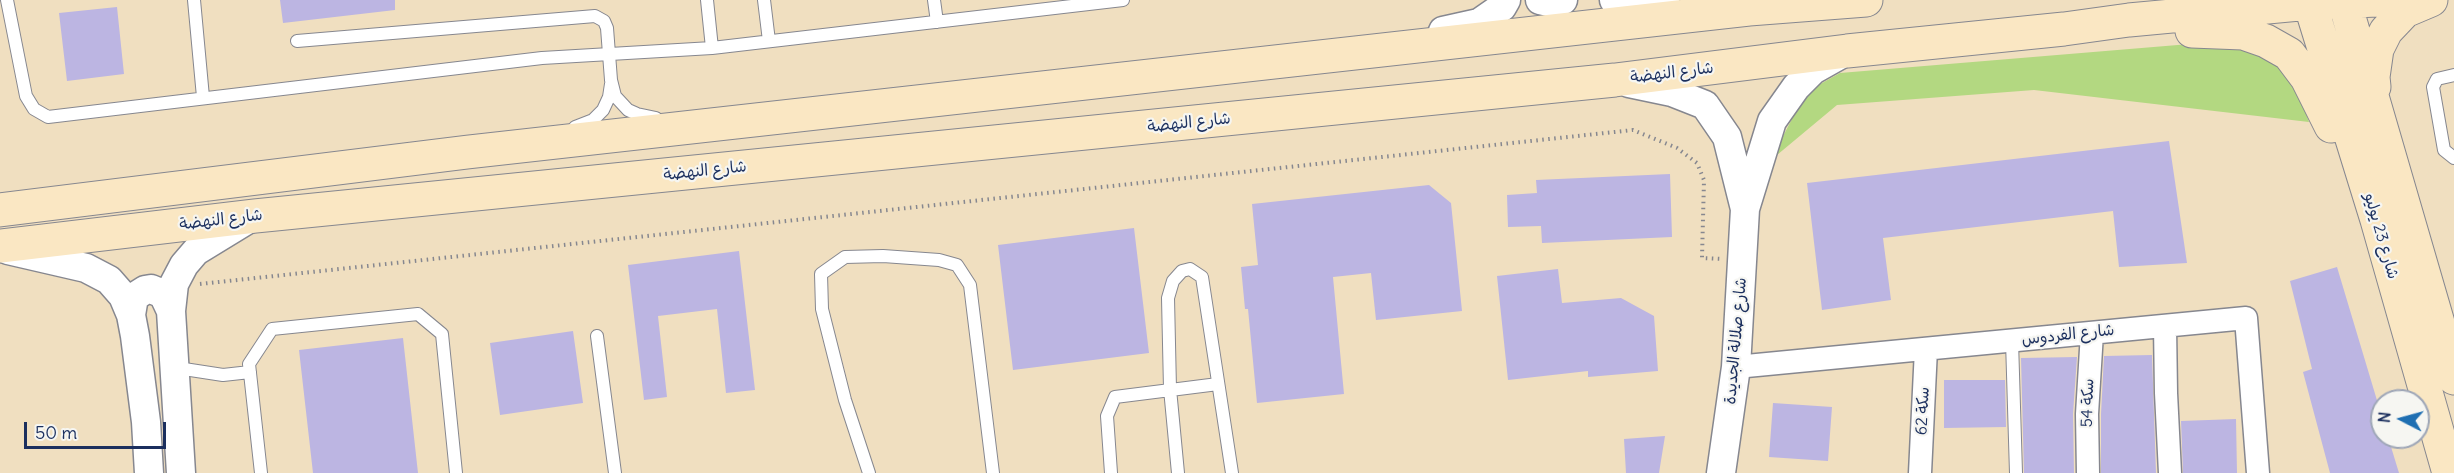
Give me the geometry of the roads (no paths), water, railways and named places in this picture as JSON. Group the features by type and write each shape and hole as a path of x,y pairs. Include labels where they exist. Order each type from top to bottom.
{"main road":[{"path":"0,210 468,152 803,114 1749,9 1866,0"},
{"name":"شارع النهضة","path":"0,248 255,216 1615,80 1847,51 2064,29 2129,20 2310,2 2377,0"},
{"path":"2377,116 2373,77 2378,49 2386,31 2405,11 2431,0"},
{"name":"شارع 23 يوليو","path":"2344,1 2377,116 2440,314 2454,378"},
{"name":"شارع 23 يوليو","path":"2310,2 2377,220 2449,473"},
{"path":"2064,29 2146,33 2179,30 2243,33 2266,41 2289,54 2307,78 2377,220"}],"street":[{"path":"1374,52 1397,40 1479,23 1497,11 1506,0"},
{"path":"1540,0 1553,3 1563,0"},
{"path":"1614,0 1639,8 1712,3 1749,9"},
{"name":"شارع صلالة الجديدة","path":"1721,473 1736,367 1746,209 1772,121 1796,87 1813,70 1847,51"},
{"name":"شارع صلالة الجديدة","path":"1615,80 1672,92 1705,105 1727,137 1746,209"},
{"path":"181,473 171,311 174,284 184,265 208,242 255,216"},
{"path":"0,248 86,268 99,274 117,288 131,315"},
{"path":"149,473 146,422 131,315 134,297 151,289 163,294 171,311"},
{"name":"شارع الفردوس","path":"1736,367 2246,318 2258,473"},
{"path":"2165,326 2170,473"},
{"name":"سكة 54","path":"2088,473 2087,414 2092,333"},
{"name":"سكة 62","path":"1920,473 1926,349"}],"lane":[{"path":"7,0 26,96 34,109 48,117 542,58 712,48 1123,0"},
{"path":"194,0 203,97"},
{"path":"707,0 712,48"},
{"path":"764,0 769,41"},
{"path":"934,0 937,22"},
{"path":"297,41 595,16 604,21 607,28 611,80 615,96 637,114 664,118 768,108 794,110 803,114"},
{"path":"2454,75 2437,79 2433,87 2444,150 2454,158"},
{"path":"468,152 499,138 571,128 587,123 598,116 607,104 611,80"},
{"path":"869,473 845,400 822,309 821,274 845,257 883,256 939,260 957,266 970,285 993,473"},
{"path":"1178,473 1170,389 1168,298 1173,281 1182,271 1190,270 1202,277 1232,473"},
{"path":"261,473 249,364 272,329 418,314 442,334 456,473"},
{"path":"597,336 615,473"},
{"path":"2012,340 2016,473"},
{"path":"174,357 184,369 223,375 250,372"},
{"path":"1111,473 1107,416 1115,397 1218,384"}]}
